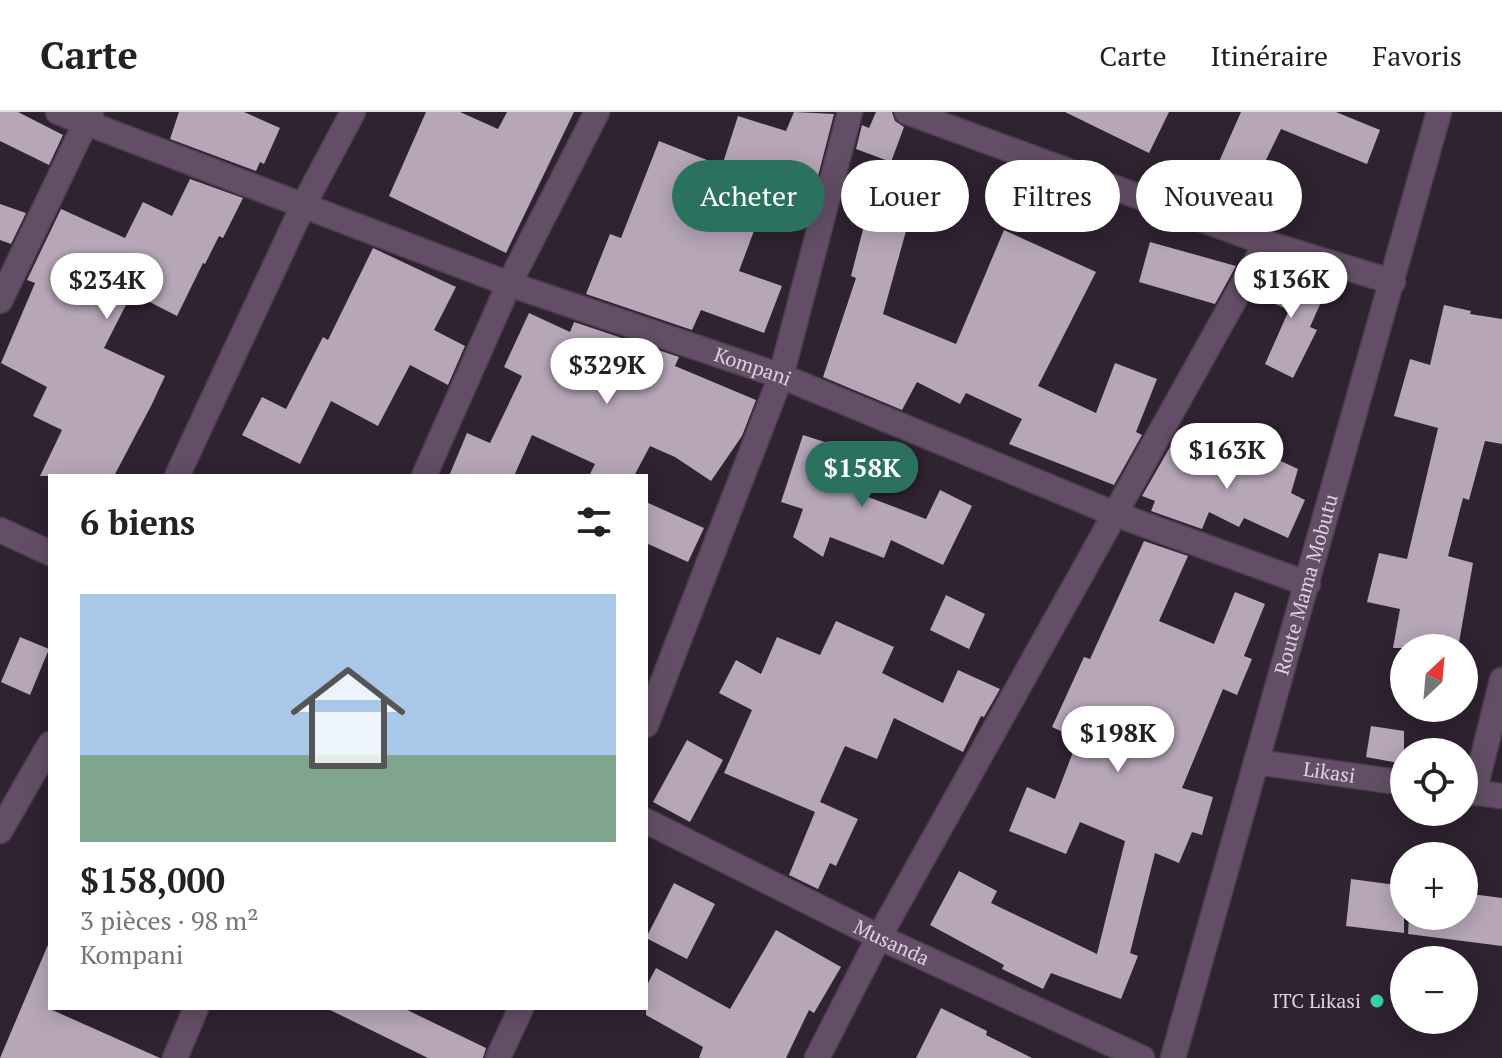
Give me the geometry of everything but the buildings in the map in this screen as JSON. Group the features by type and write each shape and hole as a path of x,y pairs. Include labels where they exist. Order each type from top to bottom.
{"street":[{"name":"Kompani","path":"58,112 88,117 303,206 509,284 781,376 1115,514 1308,584"},
{"path":"178,474 303,206 353,112"},
{"path":"425,474 509,284 597,112"},
{"path":"648,720 781,376 850,112"},
{"path":"907,112 1266,243 1393,282"},
{"name":"Route Mama Mobutu","path":"1173,1058 1439,112"},
{"path":"0,301 88,117"},
{"path":"817,1058 879,937 1266,243"},
{"path":"0,530 48,552"},
{"path":"1478,761 1502,680"},
{"path":"0,831 48,747"},
{"name":"Likasi","path":"1256,762 1390,781"},
{"path":"1478,793 1502,796"},
{"name":"Musanda","path":"648,822 879,937 1142,1058"},
{"path":"175,1058 195,1010"},
{"path":"498,1058 520,1010"}],"place":[{"name":"ITC Likasi","path":"1377,1001"}]}
